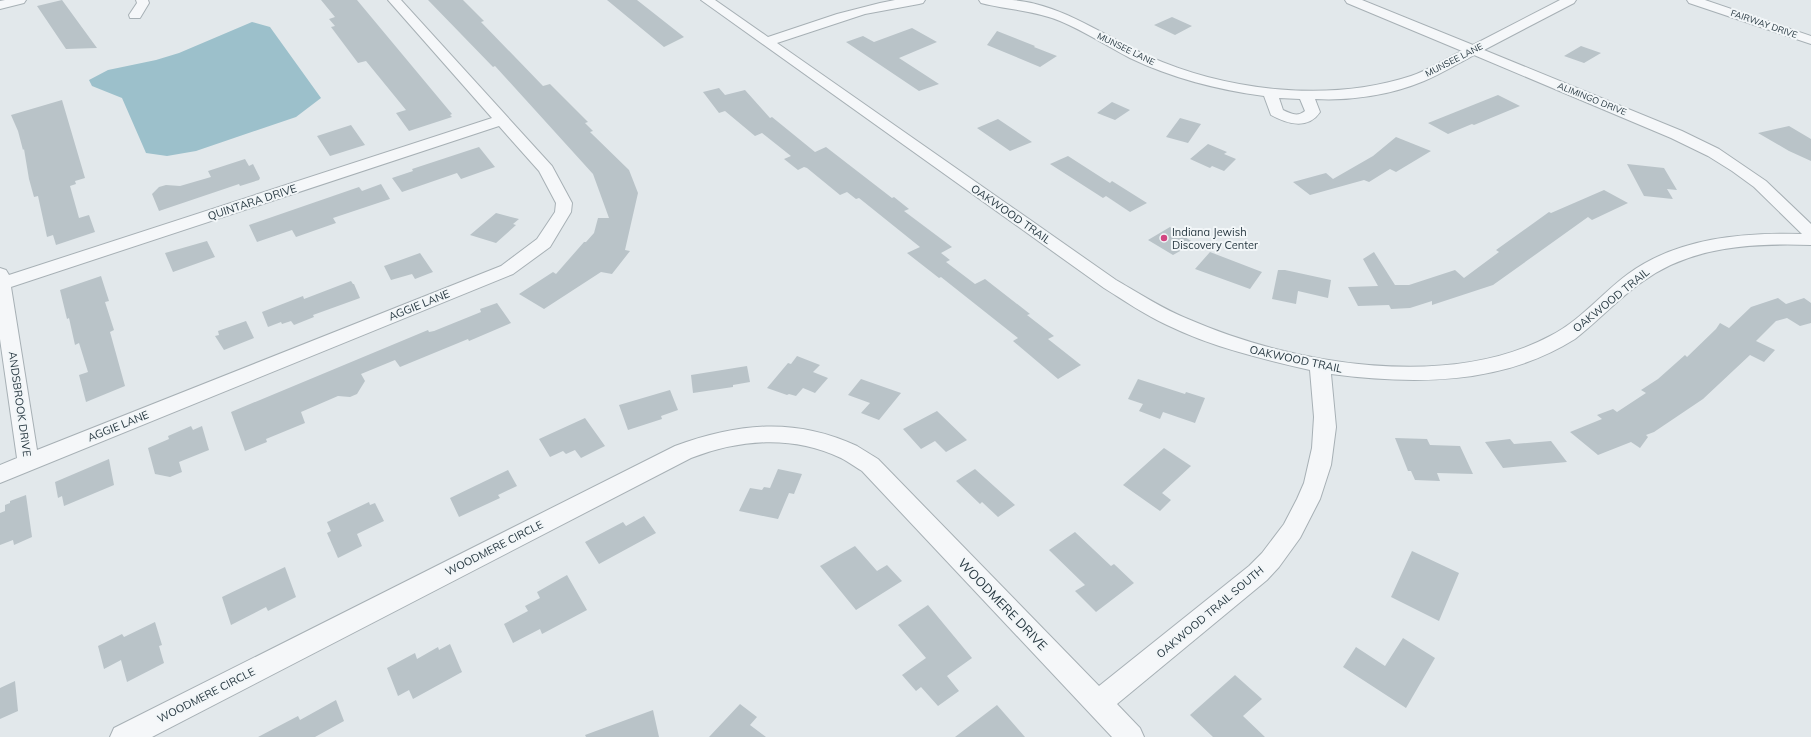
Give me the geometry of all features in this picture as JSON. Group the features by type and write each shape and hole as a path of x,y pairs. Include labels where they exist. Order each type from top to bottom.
{"street":[{"path":"0,5 20,0"},
{"path":"135,15 143,3 142,0"},
{"name":"AGGIE LANE","path":"0,474 506,270 544,243 563,212 564,204 546,169 394,0"},
{"name":"OAKWOOD TRAIL","path":"707,0 1104,280 1137,301 1179,323 1226,342 1253,351 1320,366 1358,371 1414,373 1459,371 1499,364 1528,355 1558,341 1635,278 1653,266 1674,257 1704,248 1731,243 1768,240 1811,240"},
{"path":"767,42 868,9 919,0"},
{"name":"MUNSEE LANE","path":"985,0 1024,6 1055,15 1075,23 1137,56 1179,73 1236,87 1270,92 1305,94 1355,93 1395,86 1427,75 1570,0"},
{"name":"ALIMINGO DRIVE","path":"1351,0 1664,129 1707,149 1733,164 1762,186 1811,234"},
{"name":"FAIRWAY DRIVE","path":"1694,0 1811,40"},
{"path":"1270,92 1276,112 1294,119 1309,117 1313,112 1305,94"},
{"name":"QUINTARA DRIVE","path":"1,279 502,120"},
{"name":"ANDSBROOK DRIVE","path":"1,279 28,462"},
{"name":"OAKWOOD TRAIL SOUTH","path":"1098,703 1258,573 1281,547 1295,526 1313,491 1323,448 1324,413 1320,366"},
{"name":"WOODMERE CIRCLE","path":"124,737 693,447 722,438 743,434 792,434 811,438 846,451 870,465 875,472"},
{"name":"WOODMERE DRIVE","path":"875,472 1130,737"}],"water":[{"path":"252,22 270,27 321,98 296,117 196,151 167,156 146,153 122,98 92,86 89,80 108,70 156,60 179,53"}],"building":[{"path":"62,0 97,48 66,49 37,6"},
{"path":"321,0 357,0 452,114 450,115 452,117 409,131 396,113 406,110 366,61 358,63 331,27 335,26 329,19 335,17"},
{"path":"428,0 463,0 484,21 481,22 543,86 550,84 588,122 585,123 593,131 590,132 629,170 638,193 625,250 630,251 612,274 601,272 544,309 519,294 553,272 556,274 584,242 586,242 594,233 598,218 609,218 593,174 495,66 493,67"},
{"path":"607,0 637,0 684,37 664,47"},
{"path":"1172,17 1192,26 1175,35 1154,25"},
{"path":"912,28 937,42 899,58 939,84 919,91 846,42 863,36 874,42"},
{"path":"997,31 1057,56 1040,67 987,45"},
{"path":"1581,46 1601,53 1584,63 1564,56"},
{"path":"719,88 725,95 745,90 770,118 772,117 815,152 826,147 892,198 894,197 909,209 904,211 952,247 941,253 950,260 946,262 975,284 985,279 1030,314 1027,315 1054,336 1048,339 1081,365 1058,379 1013,341 1018,338 941,277 939,278 907,253 920,247 859,198 856,199 847,192 840,195 807,168 804,167 798,170 784,159 791,156 762,133 755,136 725,111 719,113 703,92"},
{"path":"1498,95 1520,106 1448,134 1428,123"},
{"path":"62,100 85,178 75,181 76,184 70,186 79,218 89,215 95,232 56,245 53,235 47,237 38,196 34,197 29,179 24,149 23,150 18,131 11,115"},
{"path":"1112,102 1130,110 1115,120 1097,113"},
{"path":"1180,118 1201,124 1188,143 1166,137"},
{"path":"998,119 1032,142 1010,151 977,128"},
{"path":"351,125 365,145 330,156 317,136"},
{"path":"1789,126 1811,139 1811,161 1789,151 1758,133"},
{"path":"1396,137 1431,151 1396,172 1390,169 1369,182 1364,180 1310,195 1293,182 1326,173 1333,179 1373,156"},
{"path":"1208,144 1227,152 1224,154 1236,159 1224,171 1212,166 1210,168 1190,159"},
{"path":"479,147 495,167 461,179 457,173 402,192 392,178 413,171 412,169"},
{"path":"1068,156 1110,183 1112,181 1147,203 1130,212 1106,196 1103,198 1050,164"},
{"path":"245,159 249,166 253,164 260,178 259,180 240,186 239,184 159,211 152,194 159,187 166,185 180,186 211,177 208,171"},
{"path":"1627,164 1664,168 1677,190 1667,189 1673,199 1644,196"},
{"path":"381,184 390,199 333,218 336,223 296,237 292,230 257,242 249,225 359,187 362,191"},
{"path":"1604,190 1628,203 1592,220 1588,217 1493,285 1432,305 1432,301 1410,308 1391,309 1389,305 1358,306 1348,287 1378,286 1363,259 1374,252 1395,285 1409,285 1455,270 1464,278 1499,252 1496,250 1549,212 1551,213"},
{"path":"496,213 519,219 513,224 516,225 496,243 470,235"},
{"path":"1170,227 1194,243 1173,255 1148,240"},
{"path":"207,241 215,257 173,272 165,253"},
{"path":"1210,252 1262,272 1250,289 1195,269"},
{"path":"420,253 433,272 415,279 412,274 391,280 384,266"},
{"path":"1278,270 1285,270 1331,280 1328,298 1298,291 1296,304 1272,299"},
{"path":"101,276 109,301 105,302 114,330 110,332 125,386 86,402 79,375 88,372 79,343 75,345 69,318 67,319 60,290"},
{"path":"351,281 354,284 360,298 313,315 314,317 294,325 291,321 282,324 281,322 268,327 262,312 303,296 304,299"},
{"path":"1778,298 1786,304 1804,298 1811,303 1811,323 1800,326 1787,318 1776,321 1756,341 1775,350 1764,362 1750,355 1703,399 1654,432 1646,435 1648,437 1640,448 1631,442 1598,455 1570,432 1602,419 1597,415 1613,409 1617,412 1646,393 1641,390 1658,379 1685,355 1687,357 1716,329 1720,323 1729,328 1751,307"},
{"path":"497,303 511,323 469,341 468,339 400,367 395,360 361,374 365,381 357,394 350,397 338,396 301,412 305,423 266,439 267,442 245,451 231,412 428,330 429,332 434,331 481,312 480,309"},
{"path":"246,321 254,338 224,350 215,336 219,335 218,331"},
{"path":"797,356 820,365 813,372 828,378 815,393 803,388 796,396 789,394 787,395 767,388 788,363 791,364"},
{"path":"747,366 750,382 733,385 733,387 693,393 691,375"},
{"path":"861,379 901,393 879,420 861,413 870,403 848,395"},
{"path":"1138,379 1185,394 1186,392 1205,398 1195,423 1163,412 1160,419 1139,411 1143,404 1128,399"},
{"path":"670,390 678,410 661,416 662,419 628,430 619,405"},
{"path":"937,411 967,440 946,452 935,441 921,449 903,429"},
{"path":"585,418 605,446 581,458 575,450 566,454 563,451 550,457 539,439"},
{"path":"191,426 193,430 202,426 209,450 179,462 182,472 170,477 155,474 148,448 169,439 168,436"},
{"path":"1395,438 1427,439 1430,445 1460,446 1473,474 1437,473 1440,481 1415,480 1411,471 1408,471"},
{"path":"1510,439 1514,444 1551,441 1567,462 1503,468 1485,442"},
{"path":"1164,448 1191,466 1162,493 1171,500 1160,511 1123,485"},
{"path":"109,459 114,485 64,506 62,496 58,498 55,482"},
{"path":"778,469 802,474 794,494 789,493 778,519 739,511 750,488 762,490 764,487 770,488"},
{"path":"975,469 1015,505 998,517 982,502 980,504 956,481"},
{"path":"508,470 517,486 498,495 500,498 459,517 450,498"},
{"path":"26,495 32,537 14,545 13,540 0,545 0,513 5,511 5,505 10,503 10,501"},
{"path":"369,502 370,505 375,503 384,521 357,534 362,546 338,558 327,533 331,531 327,522"},
{"path":"644,516 656,533 599,564 585,542 623,522 626,526"},
{"path":"1075,532 1111,566 1114,564 1134,583 1096,612 1075,591 1085,585 1049,550"},
{"path":"855,546 877,571 887,565 902,581 856,610 820,566"},
{"path":"1412,551 1459,573 1439,621 1391,597"},
{"path":"285,567 296,597 268,611 266,607 231,625 222,597"},
{"path":"567,575 587,610 542,634 540,629 513,643 504,624 528,611 525,606 540,598 537,592"},
{"path":"928,605 972,658 947,676 959,691 938,706 921,687 916,691 902,675 926,658 898,625"},
{"path":"155,622 162,645 159,646 164,663 127,682 121,660 104,669 98,646 122,634 124,637"},
{"path":"1403,638 1435,658 1406,708 1343,667 1356,647 1385,666"},
{"path":"450,644 462,672 413,699 409,690 398,696 387,668 415,653 417,659 438,647 439,650"},
{"path":"1235,675 1262,699 1243,716 1265,737 1213,737 1190,715"},
{"path":"15,681 18,711 0,719 0,688"},
{"path":"336,700 344,721 315,737 258,737 298,716 300,720"},
{"path":"740,704 757,717 750,725 766,737 709,737"},
{"path":"997,705 1025,737 955,737"},
{"path":"653,710 659,737 586,737 585,735"}],"place":[{"name":"Indiana Jewish Discovery Center","path":"1164,238"}]}
